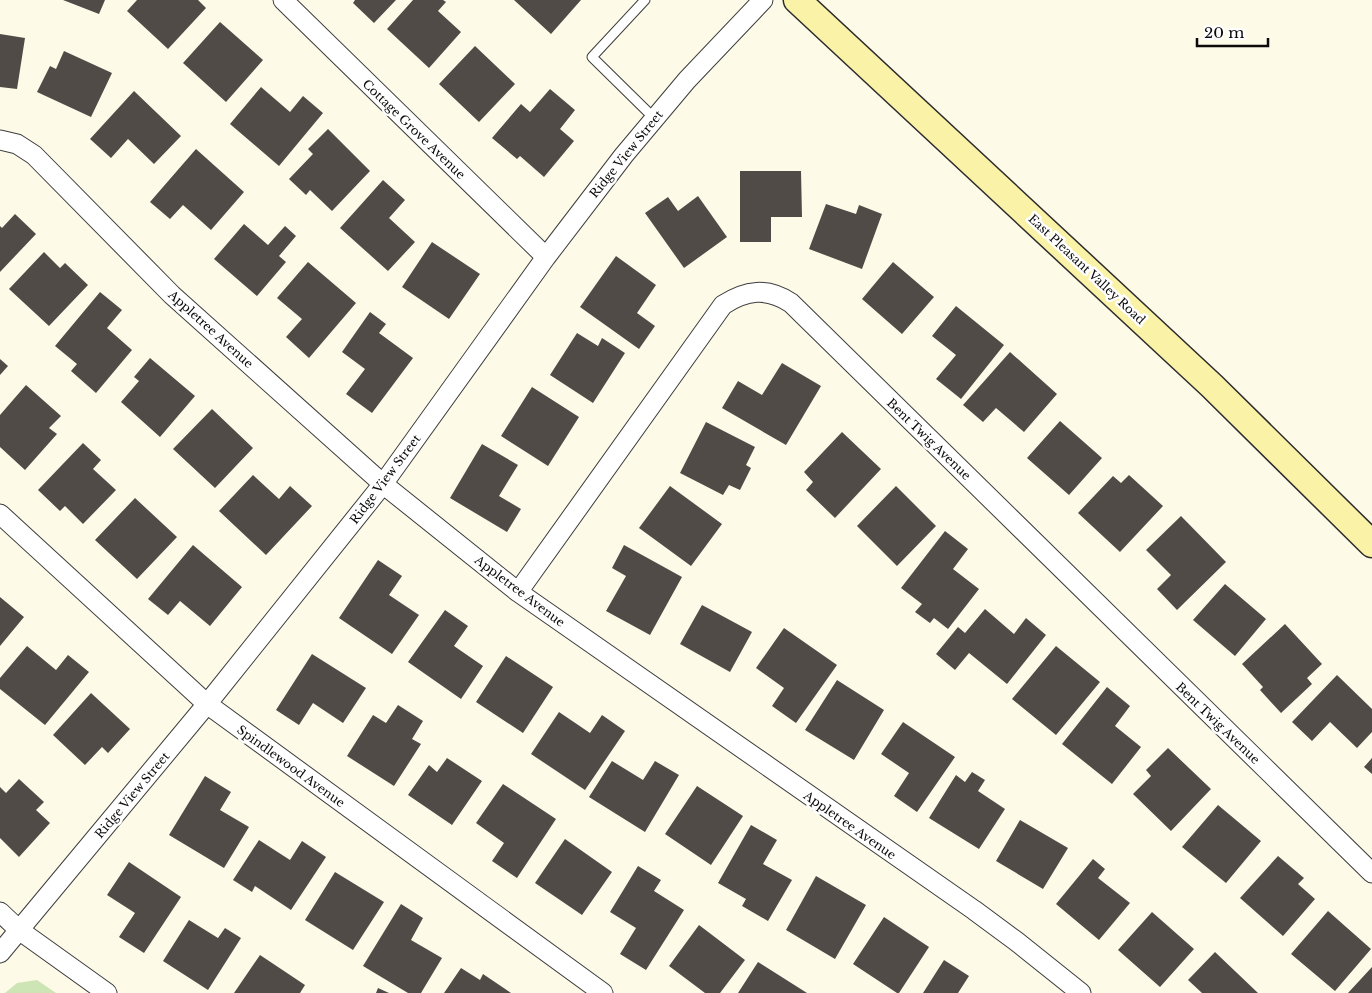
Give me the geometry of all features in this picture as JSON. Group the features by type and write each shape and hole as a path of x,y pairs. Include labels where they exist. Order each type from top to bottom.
{"main road":[{"name":"East Pleasant Valley Road","path":"797,0 1212,386 1372,544"}],"street":[{"name":"Cottage Grove Avenue","path":"283,0 546,257"},
{"name":"Ridge View Street","path":"0,953 207,704 383,484 546,257 624,155 687,80 763,0"},
{"name":"Appletree Avenue","path":"0,140 17,144 34,155 172,295 383,484 518,592 974,910 1081,993"},
{"name":"Bent Twig Avenue","path":"518,592 723,305 736,296 752,292 768,292 783,298 791,304 1372,873"},
{"name":"Spindlewood Avenue","path":"0,514 207,704 603,993"},
{"path":"0,912 19,930 106,993"}],"lane":[{"path":"645,0 592,57 654,118"}],"green space":[{"path":"37,980 56,993 5,993 17,983"}],"building":[{"path":"63,0 105,0 99,14"},
{"path":"137,0 198,0 206,8 168,49 127,11"},
{"path":"355,0 396,0 374,23 353,3"},
{"path":"413,0 443,0 446,2 438,11 461,32 429,68 387,29"},
{"path":"514,0 581,0 551,34"},
{"path":"220,22 263,60 226,102 183,63"},
{"path":"0,34 25,38 17,89 0,87"},
{"path":"475,46 515,84 479,122 439,84"},
{"path":"64,51 112,73 91,117 37,92 50,66 56,69"},
{"path":"261,87 290,112 303,96 323,113 279,166 230,124"},
{"path":"550,89 575,110 560,129 574,141 544,177 520,156 517,159 492,138 521,104 530,112"},
{"path":"134,91 181,136 154,164 128,139 111,158 90,139"},
{"path":"328,129 370,171 332,211 310,190 306,195 289,179 313,154 308,149"},
{"path":"196,149 244,192 211,230 183,205 170,219 150,202"},
{"path":"740,171 801,171 802,217 771,217 771,242 740,242"},
{"path":"383,180 405,200 389,218 415,242 388,271 340,228"},
{"path":"698,196 727,237 684,268 645,213 668,197 678,211"},
{"path":"826,204 856,214 859,205 882,214 862,269 809,249"},
{"path":"15,214 36,234 0,272 0,226 2,228"},
{"path":"244,224 268,245 285,226 296,236 279,256 286,262 257,296 214,259"},
{"path":"432,242 480,274 449,319 402,287"},
{"path":"44,252 60,268 65,263 88,285 49,326 9,289"},
{"path":"616,256 656,285 637,313 655,326 639,349 580,307"},
{"path":"308,262 356,303 309,358 286,337 302,319 277,298"},
{"path":"893,262 934,297 902,334 862,299"},
{"path":"100,292 122,310 107,328 132,350 96,393 71,371 77,364 55,346"},
{"path":"956,306 1004,345 961,399 936,379 956,355 932,336"},
{"path":"370,312 386,324 379,333 413,358 372,413 346,394 365,369 342,352"},
{"path":"577,333 598,346 602,338 625,353 593,403 550,375"},
{"path":"1010,352 1057,394 1024,432 996,408 983,422 963,405"},
{"path":"150,358 195,396 160,437 121,402 139,381 134,377"},
{"path":"0,359 8,366 0,375"},
{"path":"782,363 821,386 786,445 722,408 738,381 762,395"},
{"path":"26,385 61,416 49,428 57,434 25,470 0,447 0,415"},
{"path":"532,387 579,417 548,466 501,436"},
{"path":"212,409 253,448 215,488 173,449"},
{"path":"1060,421 1102,458 1069,495 1027,458"},
{"path":"706,422 755,447 746,465 751,468 740,490 729,485 723,495 680,473"},
{"path":"842,432 881,469 835,518 806,490 813,482 804,472"},
{"path":"83,443 101,460 93,469 116,490 83,524 65,506 60,511 38,490"},
{"path":"482,444 518,465 499,496 521,509 507,532 450,498"},
{"path":"253,475 279,499 290,486 312,506 266,555 219,511"},
{"path":"1129,475 1163,506 1120,552 1078,513 1113,476 1121,483"},
{"path":"670,486 722,524 691,566 639,528"},
{"path":"896,486 936,526 897,566 857,526"},
{"path":"135,498 177,537 137,579 95,540"},
{"path":"1181,516 1226,562 1177,610 1157,589 1171,575 1146,550"},
{"path":"945,531 968,549 953,569 979,589 948,629 934,618 930,623 915,612 922,604 901,588"},
{"path":"193,545 242,587 210,626 180,601 168,615 148,599"},
{"path":"624,545 682,577 650,635 606,611 626,576 612,568"},
{"path":"378,560 402,576 389,595 419,615 392,654 339,618"},
{"path":"1225,584 1266,619 1235,656 1193,620"},
{"path":"0,597 24,617 0,646"},
{"path":"702,605 752,632 730,672 680,644"},
{"path":"985,609 1014,634 1026,618 1046,635 1007,684 969,653 955,670 936,654 958,627 965,633"},
{"path":"445,610 468,626 454,646 483,666 461,699 408,662"},
{"path":"1285,624 1322,664 1307,678 1312,684 1281,713 1260,690 1263,687 1242,664"},
{"path":"784,628 837,665 796,723 772,706 784,688 756,668"},
{"path":"27,646 56,670 68,655 89,672 45,725 0,689 0,678"},
{"path":"1056,646 1100,682 1056,735 1012,699"},
{"path":"312,654 366,688 343,723 313,703 299,725 276,710"},
{"path":"506,656 553,687 523,733 476,702"},
{"path":"1337,675 1372,709 1372,732 1357,748 1330,722 1312,741 1292,722"},
{"path":"837,680 884,710 854,760 805,730"},
{"path":"1107,687 1130,706 1115,726 1141,747 1112,784 1062,744"},
{"path":"91,693 130,729 108,753 102,747 85,765 53,735"},
{"path":"398,705 423,721 412,739 421,744 394,786 347,756 373,715 386,723"},
{"path":"559,712 590,733 602,715 625,731 585,790 531,754"},
{"path":"903,722 955,757 917,812 894,796 909,773 881,754"},
{"path":"1168,748 1211,789 1171,831 1133,794 1151,776 1146,770"},
{"path":"447,758 482,781 452,825 408,795 429,765 437,772"},
{"path":"1372,758 1372,774 1364,767"},
{"path":"612,761 643,780 655,761 679,775 645,832 589,797"},
{"path":"972,772 985,780 978,791 1005,809 979,849 929,818 956,775 965,782"},
{"path":"205,776 231,792 220,810 249,827 224,868 169,835"},
{"path":"19,779 44,802 36,810 50,823 19,857 0,838 0,787 6,793"},
{"path":"503,784 556,819 517,878 492,861 504,843 476,823"},
{"path":"697,786 743,816 711,865 665,834"},
{"path":"1218,805 1261,841 1226,883 1182,847"},
{"path":"1020,820 1068,848 1043,889 996,861"},
{"path":"751,825 777,840 763,864 792,880 768,921 742,906 746,899 718,883"},
{"path":"565,839 612,872 582,915 535,883"},
{"path":"259,840 290,860 302,841 326,857 291,910 255,886 252,892 233,880"},
{"path":"1278,856 1304,878 1298,884 1315,899 1283,936 1240,898"},
{"path":"1093,859 1105,869 1098,878 1130,903 1099,940 1056,904"},
{"path":"129,862 181,897 144,953 119,937 135,913 107,895"},
{"path":"638,866 661,880 654,891 684,910 646,970 620,954 636,928 610,912"},
{"path":"335,872 384,902 353,950 305,920"},
{"path":"816,876 866,905 835,959 786,930"},
{"path":"401,904 423,918 411,940 442,958 421,993 408,993 363,966"},
{"path":"1328,911 1371,949 1335,991 1291,954"},
{"path":"1152,912 1194,949 1160,987 1118,950"},
{"path":"884,917 929,947 899,993 853,964"},
{"path":"189,920 218,938 225,928 241,938 208,990 163,961"},
{"path":"699,925 745,960 720,993 705,993 669,966"},
{"path":"1215,952 1258,993 1202,993 1188,980"},
{"path":"260,955 305,985 300,993 234,993"},
{"path":"944,960 969,976 958,993 923,993"},
{"path":"758,962 807,993 738,993"},
{"path":"1372,967 1372,993 1348,993"},
{"path":"461,968 480,980 483,974 511,993 444,993"},
{"path":"378,988 389,993 376,993"}]}
